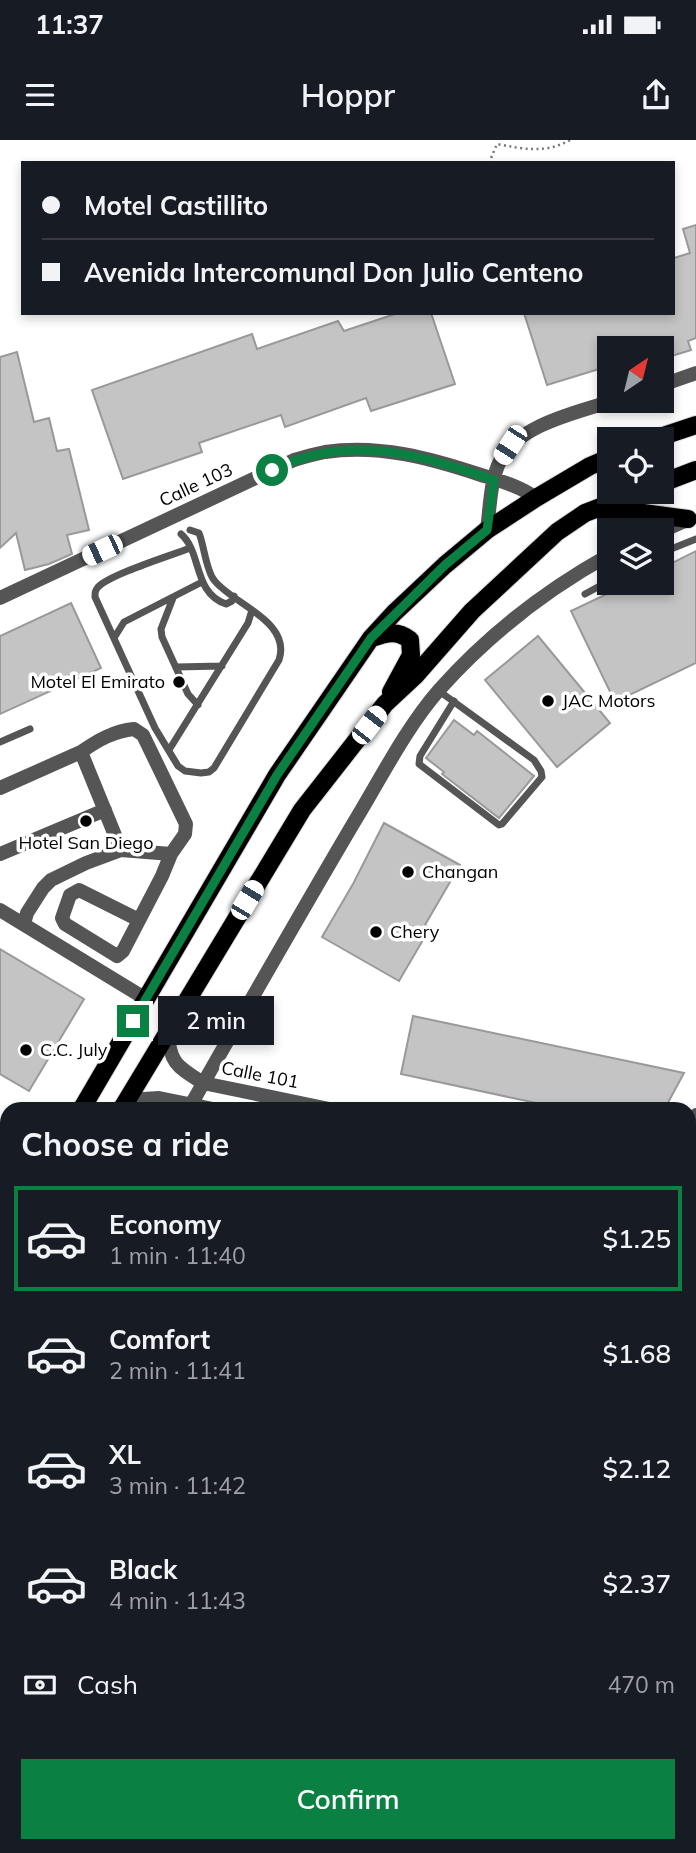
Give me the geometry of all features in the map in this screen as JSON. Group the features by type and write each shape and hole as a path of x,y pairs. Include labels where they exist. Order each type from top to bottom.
{"main road":[{"path":"674,432 696,425"},
{"path":"86,1102 277,775 371,638 445,565 487,530 597,463"},
{"path":"674,478 696,470"},
{"path":"125,1102 302,810 385,704 415,676 472,611 557,532 585,513 609,504"},
{"path":"585,513 621,510 692,518"},
{"path":"371,638 396,632 410,640 412,649 385,704"}],"street":[{"path":"674,381 696,373"},
{"path":"487,530 494,480 500,460 510,445 541,425 597,406"},
{"name":"Calle 103","path":"0,598 293,460 324,452 379,450 415,456 526,491 536,498"},
{"path":"674,525 692,518"},
{"path":"193,1102 417,718 439,690 476,653 524,611 597,562"},
{"path":"0,788 82,752 96,741 122,730 134,729 144,735 186,824 185,834 171,854 162,876 123,951 117,956 62,921 62,918 70,895 79,890 139,920"},
{"path":"82,752 121,850"},
{"path":"0,854 105,810"},
{"path":"24,924 31,907 51,880 86,863 121,850 171,854"},
{"path":"0,910 146,999"},
{"name":"Calle 101","path":"168,1032 173,1060 203,1083 295,1102"},
{"path":"136,1102 159,1098 173,1102"}],"lane":[{"path":"653,514 655,518"},
{"path":"190,530 199,533 214,580 260,615 276,632 282,652 214,768 209,772 185,771 178,766 155,728 95,597 99,586 120,575 190,548"},
{"path":"181,534 188,541 202,582 218,601 226,604 232,601 234,596"},
{"path":"674,548 696,540"},
{"path":"114,638 124,622 202,582"},
{"path":"585,594 597,588"},
{"path":"173,598 161,629 162,636 188,694 198,705"},
{"path":"169,750 248,623 252,610"},
{"path":"176,667 222,666"},
{"path":"439,690 454,701 534,760 541,771 542,777 502,824 499,825 419,765 420,755 454,701"},
{"path":"0,743 30,729"}],"path":[{"path":"490,161 497,144 530,150 561,145 570,140"}],"building":[{"path":"696,225 696,338 688,341 691,350 674,355 674,336 597,336 597,370 547,385 525,315 675,315 675,258 690,253 683,229"},
{"path":"392,315 432,315 455,384 371,411 366,398 285,427 281,415 199,443 202,452 123,479 92,390 252,334 257,349 338,321 344,331"},
{"path":"17,352 34,422 49,418 57,451 69,449 89,530 67,535 72,554 25,570 16,533 0,548 0,357"},
{"path":"696,551 696,663 615,702 571,611 605,595 674,595 674,562"},
{"path":"71,603 101,668 0,714 0,636"},
{"name":"JAC Motors","path":"538,636 610,723 557,767 485,680"},
{"path":"454,720 474,735 477,731 534,776 499,818 442,774 444,772 426,758"},
{"path":"384,823 460,865 425,925 430,928 399,981 322,937"},
{"name":"C.C. July","path":"0,949 84,999 29,1091 0,1074"},
{"path":"413,1016 684,1073 668,1102 532,1102 401,1074"}],"place":[{"name":"Motel El Emirato","path":"179,682"},
{"name":"JAC Motors","path":"548,701"},
{"name":"Hotel San Diego","path":"86,821"},
{"name":"Changan","path":"408,872"},
{"name":"Chery","path":"376,932"},
{"name":"C.C. July","path":"26,1050"}],"route":[{"path":"133,1021 277,775 371,638 445,565 487,530 494,480 415,456 379,450 324,452 293,460 272,470"}]}
